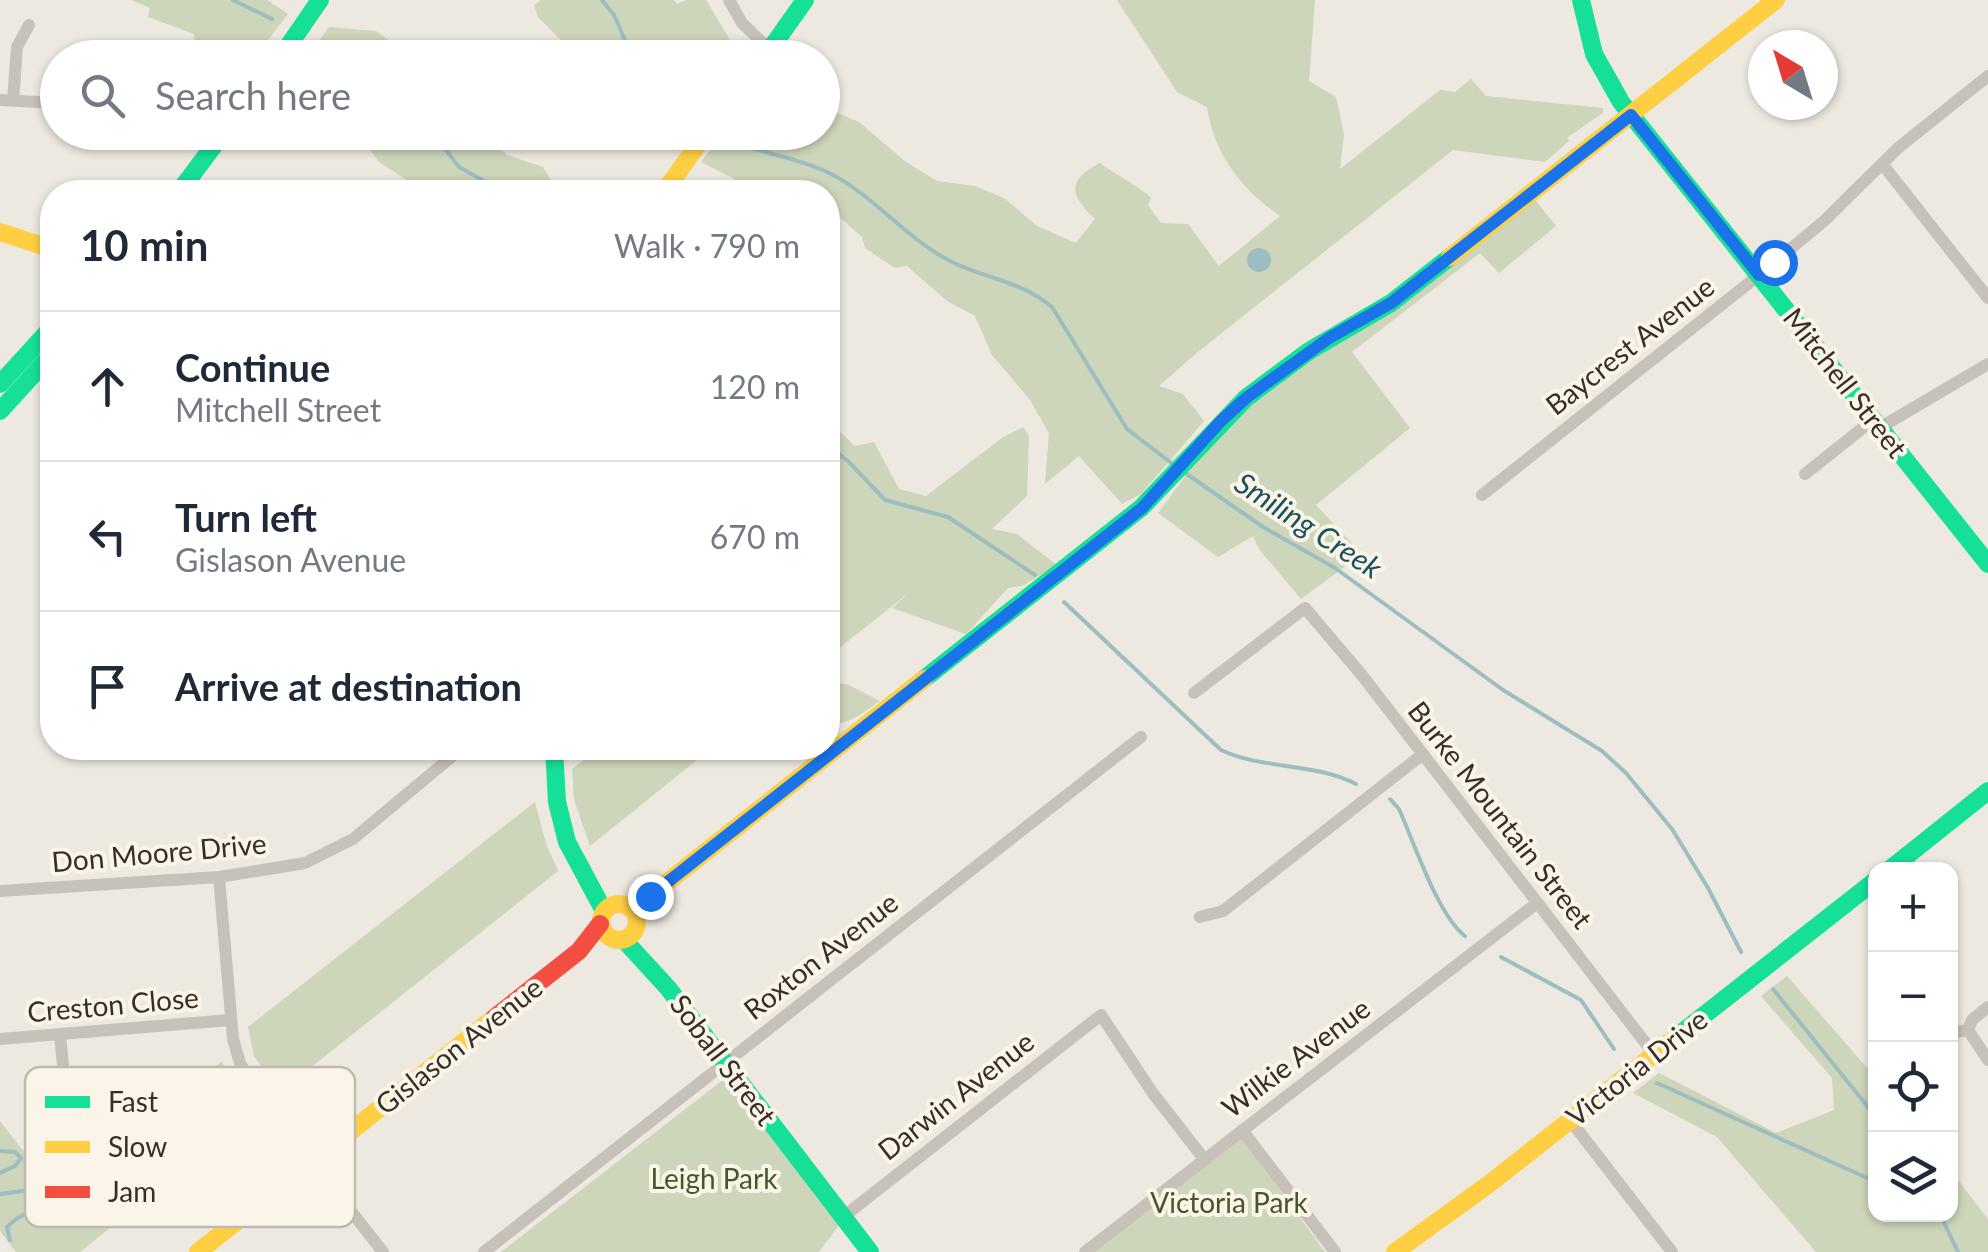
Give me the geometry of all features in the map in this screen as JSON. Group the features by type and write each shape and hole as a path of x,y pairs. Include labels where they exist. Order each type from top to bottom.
{"street":[{"path":"292,40 320,0"},
{"path":"729,0 756,40"},
{"path":"777,40 805,0"},
{"name":"Mitchell Street","path":"1581,0 1595,58 1631,115 1988,564"},
{"name":"Gislason Avenue","path":"840,746 1142,508 1246,398 1319,345 1391,303 1776,0"},
{"path":"29,25 17,47 6,100 40,101"},
{"name":"Baycrest Avenue","path":"1482,495 1759,275 1824,221 1898,148 1988,76"},
{"path":"187,180 210,150"},
{"path":"673,180 694,150"},
{"path":"1883,165 1988,298"},
{"path":"0,232 40,246"},
{"path":"0,384 40,340"},
{"path":"1805,474 1878,423 1988,364"},
{"path":"0,411 40,367"},
{"name":"Burke Mountain Street","path":"1194,693 1304,608 1423,754 1654,1054"},
{"name":"Roxton Avenue","path":"484,1252 1141,737"},
{"path":"1200,917 1223,911 1423,754"},
{"name":"Don Moore Drive","path":"0,890 220,877 280,869 331,852 369,826 448,760"},
{"name":"Soball Street","path":"554,760 562,823 580,870 870,1252"},
{"name":"Gislason Avenue","path":"355,1128 822,760"},
{"path":"1898,862 1988,791"},
{"path":"220,877 230,1020 242,1067"},
{"name":"Victoria Drive","path":"1396,1252 1868,886"},
{"name":"Wilkie Avenue","path":"1085,1252 1537,903"},
{"path":"1968,1030 1972,1020 1988,1006"},
{"name":"Darwin Avenue","path":"843,1217 1101,1015 1152,1092 1204,1160"},
{"name":"Creston Close","path":"0,1039 230,1020"},
{"path":"1958,1031 1968,1030"},
{"path":"1968,1030 1988,1060"},
{"path":"60,1035 63,1067"},
{"path":"1570,1120 1672,1252"},
{"path":"1242,1130 1335,1252"},
{"path":"355,1217 383,1252"},
{"name":"Gislason Avenue","path":"198,1252 230,1227"}],"green space":[{"path":"131,0 267,0 288,14 268,40 194,40 194,34 148,17 150,8"},
{"path":"541,0 674,0 677,4 706,0 729,40 561,40 538,17 534,5"},
{"path":"1117,0 1315,0 1309,81 1336,97 1344,134 1340,169 1440,90 1455,92 1471,79 1486,96 1603,108 1603,113 1568,137 1569,141 1545,162 1453,150 1199,351 1159,386 1183,394 1204,421 1141,494 1122,504 1079,456 1045,484 1049,433 1030,400 992,355 975,316 947,301 907,266 895,268 865,248 862,237 840,218 840,180 736,180 701,162 710,150 840,150 840,114 859,122 906,162 937,181 975,186 1004,198 1037,226 1076,243 1095,219 1080,203 1077,182 1100,163 1151,198 1148,205 1161,223 1188,224 1219,266 1280,216 1254,195 1232,169 1216,140 1207,107 1177,92"},
{"path":"329,27 376,31 388,40 319,40"},
{"path":"370,150 502,150 543,167 551,180 407,180 379,162"},
{"path":"1533,197 1556,226 1499,273 1480,253 1352,352 1410,428 1316,505 1362,554 1301,599 1259,549 1253,536 1218,557 1158,513 1219,431 1297,367"},
{"path":"1023,427 1029,436 1027,496 992,529 1017,534 1057,565 1022,586 1008,588 966,634 892,608 915,588 840,647 840,432 855,446 874,442 899,489 926,496 1002,438"},
{"path":"840,683 880,701 840,723"},
{"path":"584,760 697,760 590,846 574,800 572,769"},
{"path":"535,802 558,871 311,1067 262,1067 254,1056 248,1027"},
{"path":"1787,976 1868,1069 1868,1222 1958,1222 1958,1180 1988,1219 1988,1252 1816,1252 1717,1137 1633,1093 1659,1073 1776,1133 1834,1110 1832,1078 1761,996"},
{"name":"Leigh Park","path":"728,1076 840,1224 819,1252 501,1252"},
{"path":"0,1121 25,1153 25,1227 111,1227 80,1252 16,1252 0,1231"},
{"name":"Victoria Park","path":"1238,1133 1325,1252 1085,1252"}],"water":[{"path":"1259,248 1271,260 1259,272 1247,260"}],"waterway":[{"path":"233,0 272,19"},
{"name":"Smiling Creek","path":"602,0 625,40"},
{"path":"446,150 459,167 482,180"},
{"name":"Smiling Creek","path":"759,150 835,176 938,254 1017,286 1052,307 1127,429 1174,465"},
{"path":"840,455 885,500 948,517 1035,575"},
{"name":"Smiling Creek","path":"1181,470 1263,527 1335,568 1503,690 1602,751 1626,773 1672,829 1741,952"},
{"path":"1064,602 1221,750 1254,761 1323,772 1356,784"},
{"path":"1390,799 1399,809 1436,896 1465,936"},
{"path":"1501,957 1581,1000 1614,1049"},
{"name":"Smiling Creek","path":"1773,989 1868,1107"},
{"path":"1657,1083 1868,1178"},
{"path":"0,1151 15,1152 21,1158 15,1166 0,1173"},
{"path":"0,1194 25,1191"},
{"path":"10,1240 7,1227 25,1215"},
{"name":"Smiling Creek","path":"1944,1222 1958,1252"}],"traffic: fast":[{"path":"292,40 320,0"},
{"path":"777,40 805,0"},
{"path":"1581,0 1594,54 1621,102 1988,564"},
{"path":"188,180 210,150"},
{"path":"924,679 1141,508 1246,398 1309,351 1391,303 1450,257"},
{"path":"0,384 40,340"},
{"path":"0,411 40,367"},
{"path":"555,760 557,802 567,842 604,911"},
{"path":"1899,862 1988,791"},
{"path":"1675,1038 1868,886"},
{"path":"624,940 668,988 870,1252"}],"traffic: slow":[{"path":"1450,257 1776,0"},
{"path":"673,180 694,150"},
{"path":"0,232 40,245"},
{"path":"840,746 924,679"},
{"path":"635,913 655,892 822,760"},
{"path":"619,904 632,909 637,922 632,935 619,940 606,935 601,922 606,909 619,904"},
{"path":"355,1128 494,1018"},
{"path":"1395,1252 1489,1184 1675,1038"},
{"path":"198,1252 230,1227"}],"traffic: jam":[{"path":"494,1018 579,951 600,924"}],"route":[{"path":"650,896 1142,508 1246,398 1329,338 1391,303 1631,115 1759,275 1774,262"}]}
